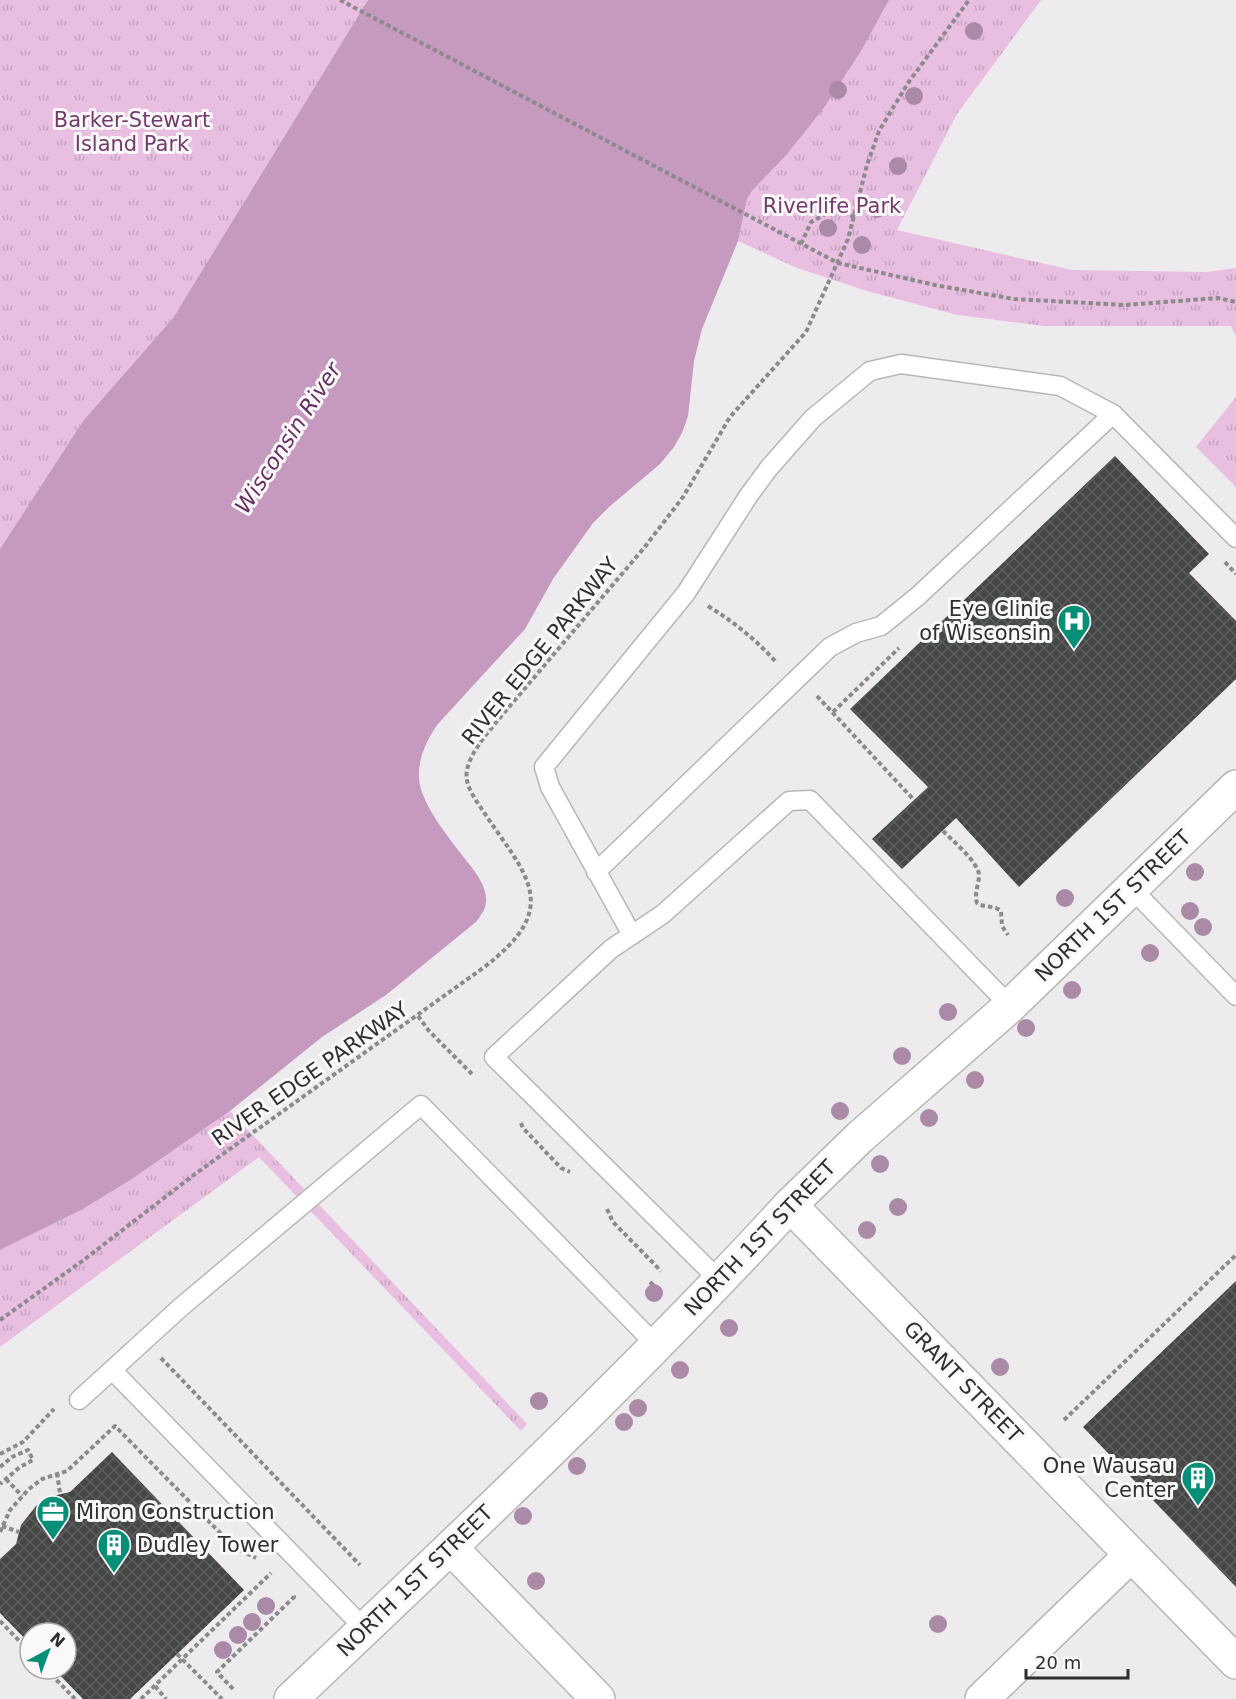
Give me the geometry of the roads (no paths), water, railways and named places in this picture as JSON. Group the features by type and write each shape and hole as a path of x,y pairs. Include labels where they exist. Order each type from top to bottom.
{"street":[{"name":"NORTH 1ST STREET","path":"291,1699 451,1548 720,1281 790,1205 860,1137 1010,1006 1236,787"},
{"name":"GRANT STREET","path":"790,1205 1236,1662"},
{"path":"451,1548 598,1699"},
{"path":"982,1699 1131,1555"}],"lane":[{"path":"632,935 550,787 544,768 686,593 769,468 813,418 870,371 901,364 1060,386 1113,414 1236,538"},
{"path":"597,872 830,647 856,633 881,626 918,596 1113,414"},
{"path":"720,1281 494,1057 611,949 663,914 789,801 810,800 1010,1006"},
{"path":"1131,888 1236,996"},
{"path":"79,1400 181,1306 421,1105 656,1345"},
{"path":"112,1370 365,1629"}],"water":[{"name":"Wisconsin River","path":"368,0 889,0 861,51 823,109 747,199 738,241 702,329 694,361 688,416 674,447 660,464 593,523 553,579 525,629 437,725 427,743 420,763 420,787 438,822 483,886 486,904 480,917 386,995 322,1037 230,1111 132,1179 83,1209 0,1250 0,549 83,421 173,318"}],"place":[{"name":"Eye Clinic of Wisconsin","path":"1074,650"},
{"name":"One Wausau Center","path":"1198,1507"},
{"name":"Miron Construction","path":"53,1541"},
{"name":"Dudley Tower","path":"114,1574"}],"park label":[{"name":"Barker-Stewart Island Park","path":"132,132"},
{"name":"Riverlife Park","path":"832,206"}]}
